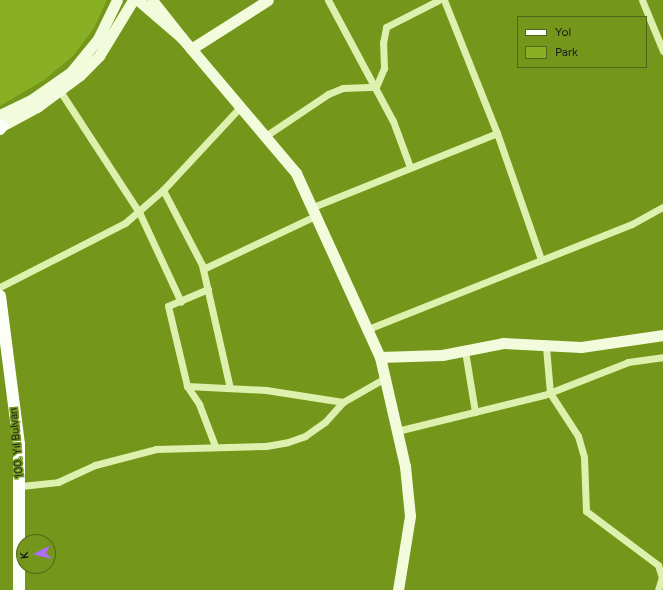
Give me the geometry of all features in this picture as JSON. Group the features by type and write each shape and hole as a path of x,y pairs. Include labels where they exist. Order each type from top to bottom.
{"main road":[{"name":"100. Yıl Bulvarı","path":"0,296 21,486 19,590"}],"street":[{"path":"1,124 71,72 98,39 117,0"},
{"path":"1,124 60,92 98,56 133,0"},
{"path":"138,0 182,38"},
{"path":"152,0 191,49 267,135 296,173 315,211 380,357 397,431 410,516 398,590"},
{"path":"191,49 268,0"},
{"path":"328,0 394,121 410,167"},
{"path":"376,87 384,68 383,43 386,27 440,0"},
{"path":"444,0 497,133 541,259"},
{"path":"642,0 663,51"},
{"path":"267,135 328,94 343,88 376,87"},
{"path":"60,92 139,212 181,302"},
{"path":"0,287 126,223 163,190 241,106"},
{"path":"203,269 315,211 410,167 497,133"},
{"path":"163,190 203,269 230,388"},
{"path":"368,329 663,208"},
{"path":"208,289 181,302 168,306 187,386 199,404 215,446"},
{"path":"380,357 421,358 503,343 580,347 663,335"},
{"path":"546,346 550,393 581,445 586,511 658,565 662,577 658,590"},
{"path":"465,351 475,412"},
{"path":"397,431 550,393 628,362 663,356"},
{"path":"21,486 58,482 95,464 132,454 215,446 266,446 288,442 325,422 343,402 385,378"},
{"path":"187,386 266,390 343,402"}],"green space":[{"path":"0,0 107,0 94,28 73,56 44,80 0,106"}]}
